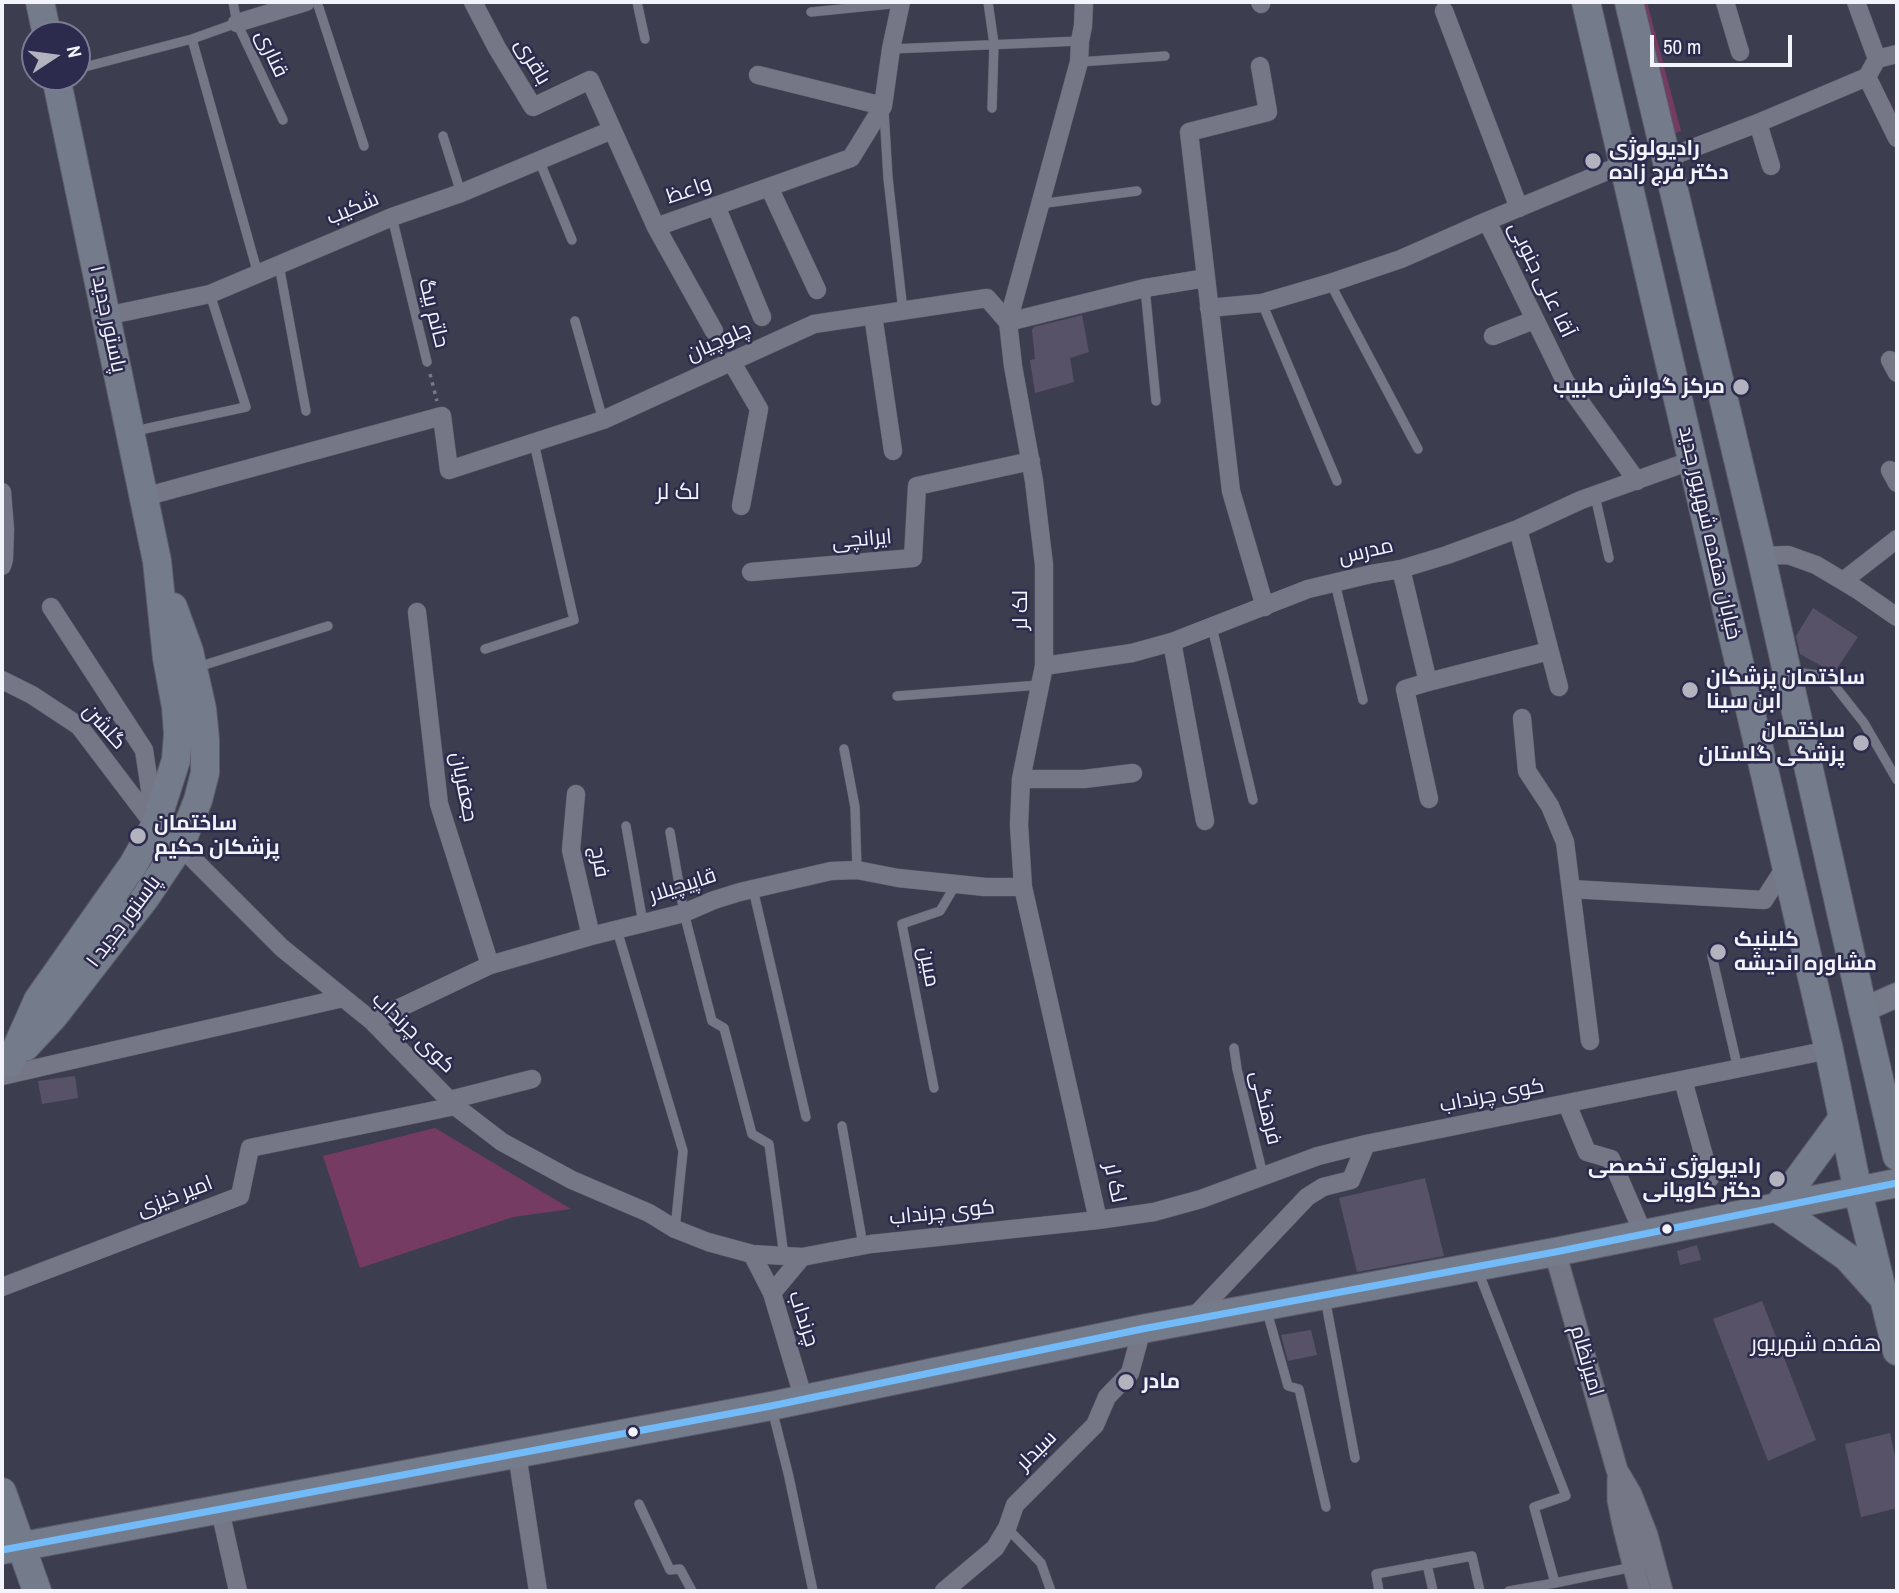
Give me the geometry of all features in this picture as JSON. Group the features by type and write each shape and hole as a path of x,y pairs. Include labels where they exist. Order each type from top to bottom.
{"main road":[{"path":"40,2 44,21"},
{"name":"خیابان هفده شهریور جدید","path":"1586,2 1829,1050 1858,1192 1897,1351"},
{"path":"1629,2 1761,556 1863,1010 1893,1118 1897,1156"},
{"name":"پاستور جدید ۱","path":"5,1071 53,1017 145,898 180,846 198,800 205,773 202,709 189,651 158,561 59,91"},
{"name":"پاستور جدید ۱","path":"5,1071 37,1000 133,865 155,826 176,760 176,707 167,657 158,561"},
{"path":"1863,1010 1897,995"},
{"path":"1777,1208 1843,1118"},
{"path":"11,1548 804,1400 1142,1329 1555,1252 1897,1183"},
{"path":"1777,1208 1847,1257 1885,1300"},
{"path":"2,1492 11,1548 37,1591"}],"street":[{"path":"237,23 306,2"},
{"name":"باقری","path":"473,2 533,107"},
{"name":"لک لر","path":"1084,2 1079,62 1008,322 1013,366 1031,461 1044,565 1044,666 1021,779 1019,825 1023,887 1098,1220"},
{"path":"1725,2 1740,52"},
{"path":"1856,2 1877,59"},
{"name":"واعظ","path":"533,107 590,80 656,227 851,158 883,106 901,3"},
{"path":"1444,11 1518,208"},
{"path":"1667,159 1867,77 1877,59 1897,54"},
{"path":"1260,66 1268,112 1189,132 1231,491 1265,607"},
{"path":"758,75 883,106"},
{"path":"1867,77 1897,138"},
{"path":"1758,123 1771,166"},
{"name":"شکیب","path":"106,316 210,294 392,217 461,193 612,130"},
{"name":"آقا علی جنوبی","path":"1624,164 1488,221 1565,381 1637,481"},
{"path":"769,187 817,290"},
{"path":"716,206 762,317"},
{"path":"1209,308 1262,303 1330,283 1401,259 1488,221"},
{"path":"656,227 713,331"},
{"path":"1008,322 1145,288 1206,278"},
{"name":"چلوچیان","path":"442,416 449,470 603,420 814,324 986,298 1008,322"},
{"path":"873,315 893,451"},
{"path":"1493,336 1534,320"},
{"path":"730,361 760,409 741,506"},
{"path":"144,497 442,416"},
{"name":"مدرس","path":"1044,666 1132,653 1172,642 1308,589 1401,569 1447,555 1693,460"},
{"name":"ایرانچی","path":"751,572 913,558 917,486 1031,461"},
{"path":"2,492 5,529 2,566"},
{"path":"1518,529 1559,687"},
{"path":"1843,581 1897,539"},
{"path":"1761,556 1788,555 1816,565 1897,617"},
{"path":"1401,569 1429,682"},
{"path":"51,607 144,750 155,826"},
{"name":"جعفریان","path":"417,612 439,804 490,965"},
{"path":"1172,642 1205,821"},
{"path":"1429,799 1405,689 1549,651"},
{"name":"گلشن","path":"2,680 32,695 79,726 155,826 180,846"},
{"path":"1522,718 1527,771 1550,806 1565,842 1590,1041"},
{"path":"1021,779 1084,779 1133,773"},
{"name":"فرج","path":"576,794 571,850 591,936"},
{"name":"کوی چرنداب","path":"180,846 282,948 372,1021 452,1103 502,1142 572,1180 649,1213 675,1229 708,1242 752,1254 793,1257 863,1245 1154,1212 1201,1199 1318,1156 1366,1144 1829,1050"},
{"path":"1571,889 1765,900 1786,866"},
{"name":"قاپیچیلار","path":"372,1021 490,965 684,913 714,900 753,889 831,871 857,870 898,878 985,887 1023,887"},
{"path":"5,1071 343,998"},
{"path":"452,1103 532,1079"},
{"path":"1683,1080 1710,1178"},
{"name":"امیر خیزی","path":"2,1287 240,1196 250,1148 452,1103"},
{"path":"1567,1104 1587,1152 1611,1159 1643,1233"},
{"path":"1190,1321 1307,1197 1323,1187 1351,1180 1366,1144"},
{"name":"امیرنظام","path":"1555,1252 1617,1470"},
{"name":"چرنداب","path":"752,1254 772,1293 804,1400"},
{"path":"772,1293 793,1257"},
{"name":"سیدلر","path":"944,1591 995,1548 1007,1528 1015,1505 1096,1425 1107,1397 1130,1373 1142,1329"},
{"path":"517,1454 538,1591"},
{"path":"1617,1470 1623,1525 1640,1591"},
{"path":"1617,1470 1631,1494 1647,1535 1662,1591"},
{"path":"220,1510 238,1591"}],"lane":[{"name":"قناری","path":"233,2 237,23 283,120"},
{"path":"317,2 364,146"},
{"path":"637,2 645,39"},
{"path":"988,2 994,44 992,108"},
{"path":"811,12 901,3"},
{"path":"91,65 192,39 237,23"},
{"path":"192,39 258,274"},
{"path":"891,49 1080,41"},
{"path":"1079,62 1165,56"},
{"path":"883,106 903,311"},
{"path":"443,136 461,193"},
{"path":"539,160 572,240"},
{"path":"1040,204 1137,191"},
{"name":"حاتم بیگ","path":"392,217 427,362"},
{"path":"279,265 306,411"},
{"path":"1330,283 1418,449"},
{"path":"1145,288 1156,401"},
{"path":"131,432 246,407 210,294"},
{"path":"1262,303 1337,481"},
{"path":"575,321 603,420"},
{"path":"485,649 574,620 534,443"},
{"path":"1595,496 1609,558"},
{"path":"1335,583 1363,700"},
{"path":"193,668 328,626"},
{"path":"1212,626 1253,800"},
{"path":"1787,671 1827,676 1864,723 1897,780"},
{"path":"897,696 1039,685"},
{"path":"844,749 855,807 857,870"},
{"path":"626,826 643,923"},
{"path":"670,832 684,913 712,1020 724,1028 752,1134 769,1144 793,1257"},
{"name":"مبین","path":"934,1087 902,924 940,911 956,884"},
{"path":"753,889 806,1117"},
{"path":"617,930 683,1151 675,1229"},
{"path":"1712,956 1738,1069"},
{"name":"فرهنگی","path":"1234,1048 1263,1175"},
{"path":"842,1126 863,1245"},
{"path":"1476,1266 1566,1496 1534,1507 1555,1583"},
{"path":"1325,1296 1355,1458"},
{"path":"1265,1306 1288,1386 1299,1389 1326,1507"},
{"path":"771,1406 813,1591"},
{"path":"639,1504 670,1570 680,1569 692,1591"},
{"path":"1007,1528 1041,1563 1051,1591"},
{"path":"1379,1591 1376,1574 1472,1556 1479,1591"},
{"path":"1426,1564 1433,1591"},
{"path":"1509,1591 1634,1566"}],"path":[{"name":"حاتم بیگ","path":"427,362 442,416"}],"shaded area":[{"path":"1632,2 1647,2 1681,131 1665,137"},
{"path":"435,1128 571,1209 513,1217 360,1268 323,1156"}],"building":[{"path":"1082,315 1089,352 1070,358 1074,382 1035,393 1030,360 1035,359 1032,330 1034,327"},
{"path":"1813,608 1858,637 1834,673 1800,654 1796,636"},
{"path":"75,1076 78,1098 42,1104 38,1081"},
{"path":"1425,1178 1444,1256 1357,1272 1339,1198"},
{"path":"1697,1245 1701,1260 1680,1265 1677,1251"},
{"path":"1762,1301 1816,1440 1768,1461 1713,1319"},
{"path":"1311,1330 1317,1355 1288,1361 1281,1335"},
{"path":"1890,1433 1897,1466 1897,1508 1861,1517 1845,1444"}],"transit line":[{"path":"2,1550 771,1406 1142,1329 1555,1252 1897,1183"}],"place":[{"name":"رادیولوژی دکتر فرج زاده","path":"1593,161"},
{"name":"مرکز گوارش طبیب","path":"1741,387"},
{"name":"ساختمان پزشکان ابن سینا","path":"1690,690"},
{"name":"ساختمان پزشکی گلستان","path":"1861,743"},
{"name":"ساختمان پزشکان حکیم","path":"138,836"},
{"name":"کلینیک مشاوره اندیشه","path":"1718,952"},
{"name":"رادیولوژی تخصصی دکتر کاویانی","path":"1777,1179"},
{"name":"مادر","path":"1126,1382"}],"district":[{"name":"لک لر","path":"678,493"},
{"name":"هفده شهریور","path":"1816,1345"}]}
